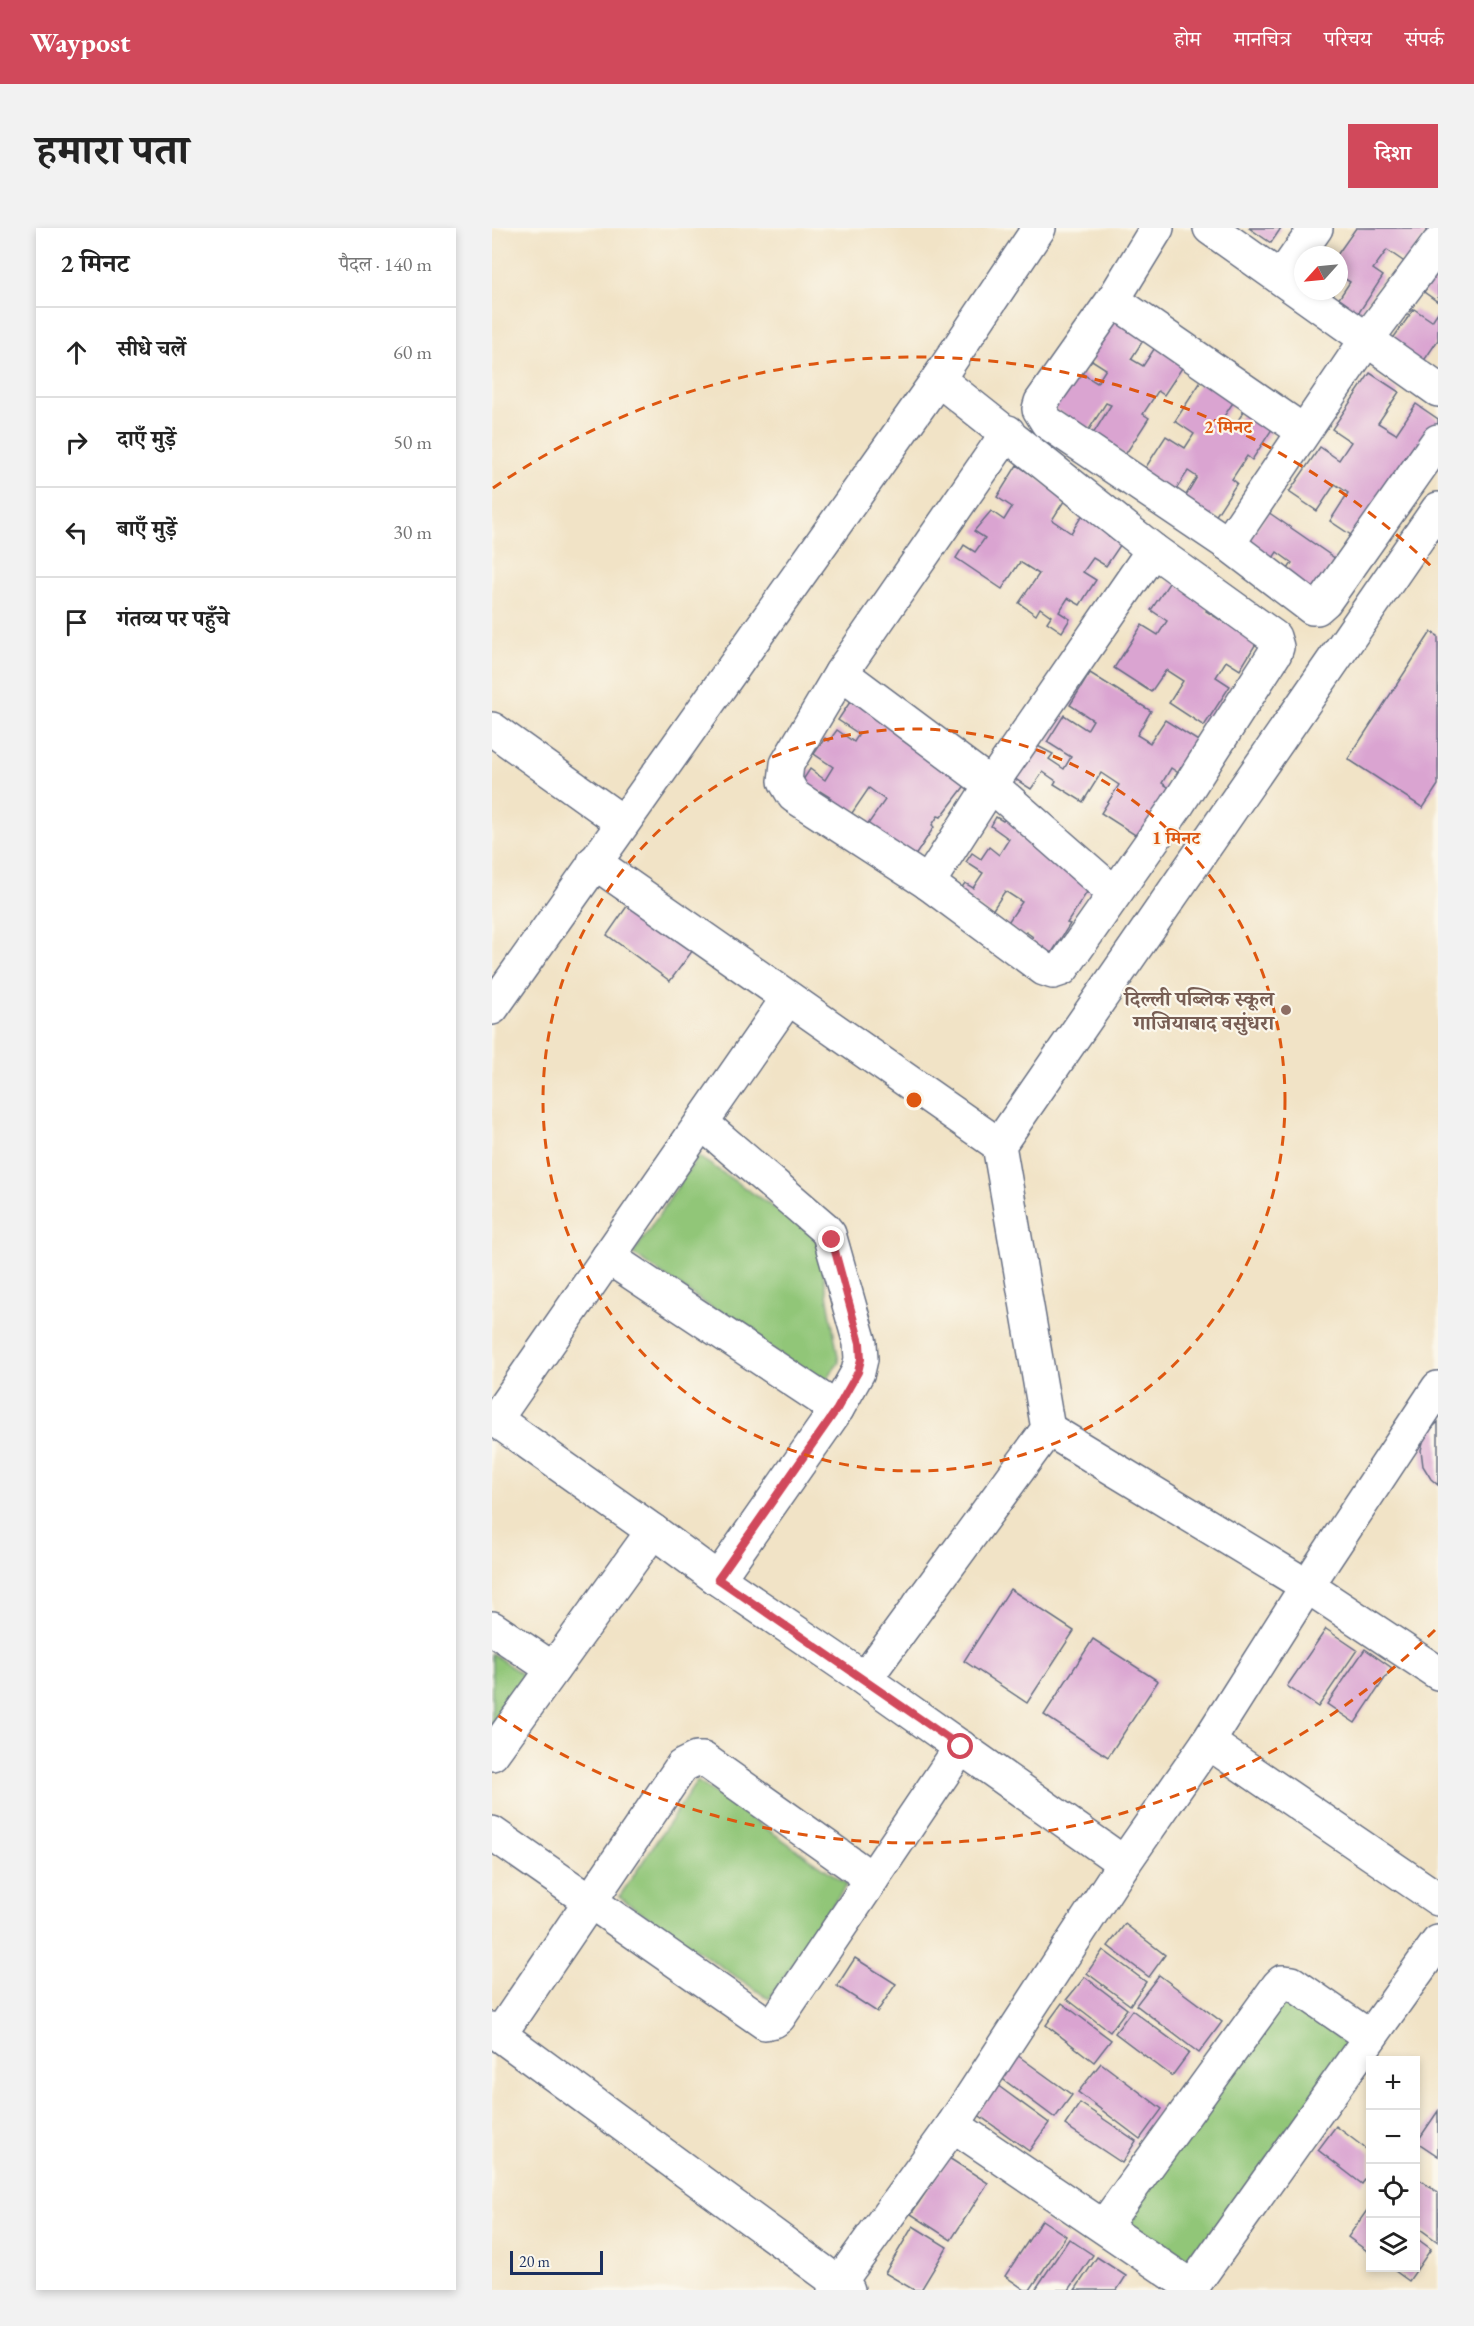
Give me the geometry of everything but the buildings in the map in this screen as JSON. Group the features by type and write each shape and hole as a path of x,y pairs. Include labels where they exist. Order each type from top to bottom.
{"street":[{"path":"492,1008 938,379 1039,228"},
{"path":"1157,228 1113,300 1041,402 1038,409 1047,422 1228,544 1312,608 1317,608 1325,602 1438,441"},
{"path":"1210,228 1438,390"},
{"path":"1281,278 1316,228"},
{"path":"1228,544 1367,339 1438,244"},
{"path":"1113,300 1303,431"},
{"path":"938,379 1008,432 1154,550 1274,637 1277,647 1176,807 1062,969 1053,972 1044,969 928,883 794,796 785,781 787,764 842,673 1008,432"},
{"path":"865,1679 1048,1429 999,1145 1438,509"},
{"path":"928,883 991,785 1154,550"},
{"path":"842,673 991,785 1114,893"},
{"path":"492,729 622,822"},
{"path":"594,862 999,1145"},
{"path":"788,998 494,1418 653,1530 718,1579 865,1679 1124,1863"},
{"path":"702,1123 824,1228 832,1240 860,1343 861,1359 858,1372 837,1409 718,1579"},
{"path":"608,1257 837,1409"},
{"path":"872,1879 703,1760 696,1759 682,1766 591,1901 496,2031 840,2288 953,2125 1124,1863 1208,1742 1307,1586 1438,1388"},
{"path":"1048,1429 1307,1586 1438,1673"},
{"path":"492,1754 653,1530"},
{"path":"492,1628 553,1669"},
{"path":"1208,1742 1438,1899"},
{"path":"492,1833 768,2024 779,2017 961,1747"},
{"path":"953,2125 1104,2226 1191,2289 1438,1942"},
{"path":"1104,2226 1282,1983 1292,1983 1370,2037"}],"green space":[{"path":"698,1156 817,1237 839,1362 823,1384 633,1254"},
{"path":"492,1653 527,1678 492,1727"},
{"path":"697,1781 847,1884 769,1999 619,1897"},
{"path":"1284,1998 1350,2046 1190,2267 1124,2219"}],"place":[{"name":"दिल्ली पब्लिक स्कूल गाजियाबाद वसुंधरा","path":"1286,1010"}],"route":[{"path":"832,1240 860,1343 861,1359 858,1372 837,1409 718,1579 961,1747"}]}
